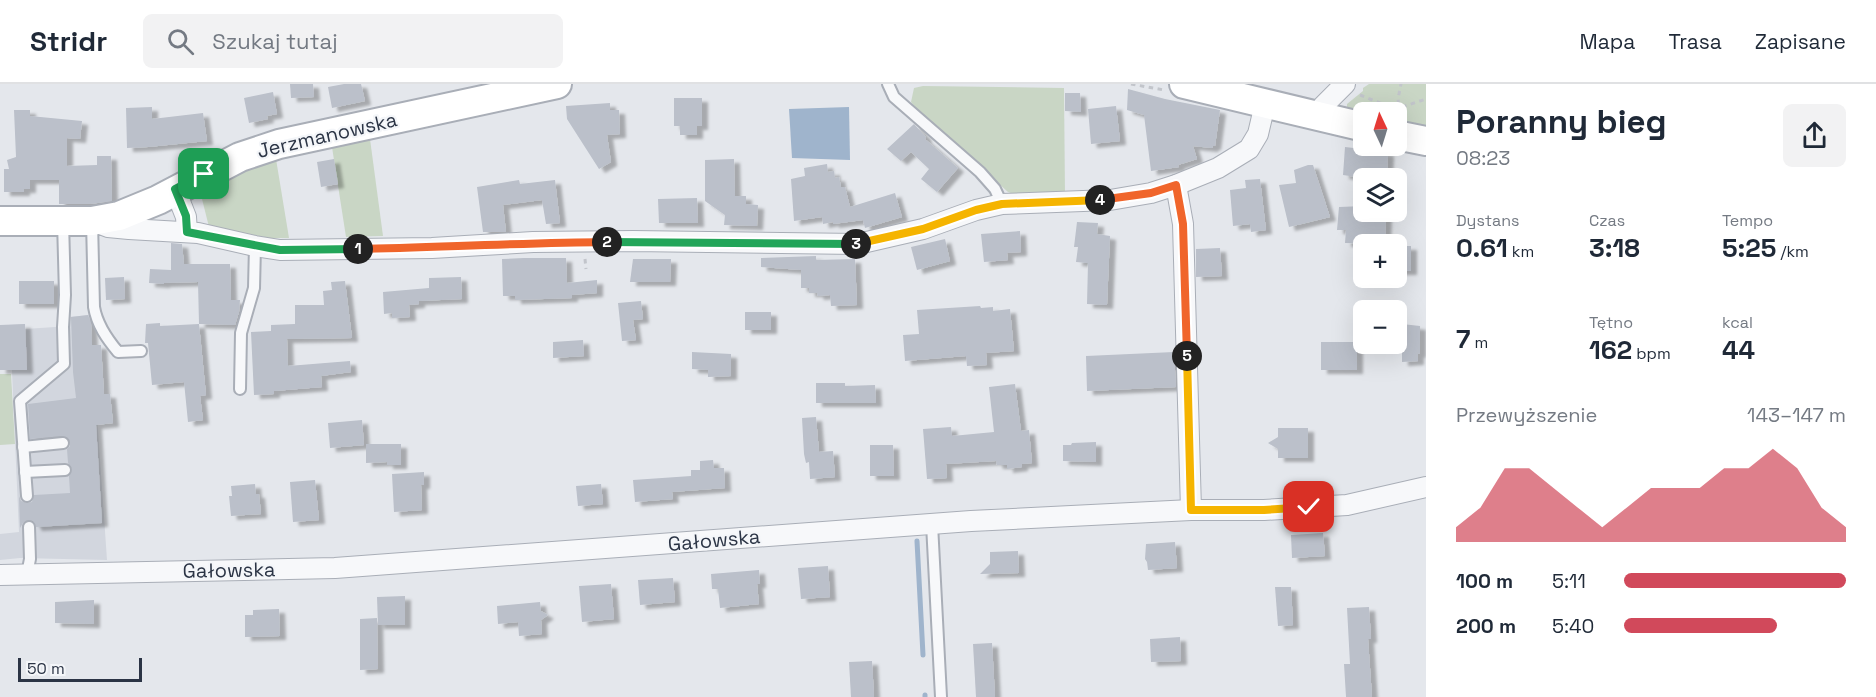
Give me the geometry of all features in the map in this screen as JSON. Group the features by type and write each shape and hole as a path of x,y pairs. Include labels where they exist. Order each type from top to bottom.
{"street":[{"name":"Jerzmanowska","path":"0,221 92,221 119,216 240,157 279,144 557,84"},
{"path":"1184,84 1353,125"},
{"path":"1319,117 1323,106 1351,88"},
{"path":"92,221 108,227 193,233 280,250 432,248 533,242 858,244 923,229 976,210 1002,204 1110,200 1151,193 1176,185 1218,168 1249,149 1258,134 1264,104"},
{"path":"1407,127 1426,141"},
{"path":"1176,185 1183,224 1191,510"},
{"path":"175,189 193,233"},
{"name":"Gałowska","path":"0,575 335,568 932,524 1191,510 1264,510 1347,505 1426,487"}],"lane":[{"path":"888,84 894,97 980,172 995,189 1002,204"},
{"path":"27,496 20,401 64,364 63,221"},
{"path":"92,221 96,318 108,340 118,352 141,351"},
{"path":"240,389 241,333 254,288 255,246"},
{"path":"23,447 63,443"},
{"path":"25,472 65,470"},
{"path":"932,524 941,697"},
{"path":"27,574 30,559 29,527"}],"path":[{"path":"1398,102 1401,84"},
{"path":"1351,88 1370,102"},
{"path":"1407,114 1426,99"}],"shaded area":[{"path":"90,315 107,560 20,558 0,560 0,534 19,532 10,325 25,324 25,329 70,326 69,317"}],"green space":[{"path":"1369,84 1426,84 1426,132 1419,130 1420,125 1407,122 1407,102 1353,102 1353,109 1347,108 1347,104 1363,91 1363,88"},
{"path":"923,86 1064,88 1065,195 1021,197 1008,192 920,113 911,102 914,88"},
{"path":"370,139 383,236 346,237 332,147"},
{"path":"276,159 289,238 270,238 209,227 200,191 231,175"},
{"path":"0,374 11,374 15,444 0,445"}],"water":[{"path":"849,107 850,160 792,158 789,109"}],"building":[{"path":"290,84 313,84 314,97 291,98"},
{"path":"361,84 365,101 332,108 328,87"},
{"path":"1128,89 1220,110 1215,146 1212,148 1193,146 1197,159 1178,165 1179,167 1151,171 1144,115 1127,110"},
{"path":"273,92 277,114 267,116 268,119 249,123 244,98"},
{"path":"1065,93 1080,93 1081,112 1065,111"},
{"path":"674,98 702,98 702,126 697,126 697,135 680,135 680,126 674,126"},
{"path":"610,103 610,110 619,110 620,134 607,135 611,162 599,169 567,119 566,106"},
{"path":"1116,106 1120,141 1091,144 1088,109"},
{"path":"152,107 152,119 203,113 207,141 127,148 126,108"},
{"path":"14,110 30,110 30,116 82,121 80,139 67,138 67,166 97,165 97,156 111,156 112,201 59,204 59,180 30,180 30,189 24,189 24,192 4,192 4,169 9,169 7,160 16,157"},
{"path":"914,124 926,137 925,139 958,168 937,192 921,179 929,169 911,152 901,161 887,149"},
{"path":"1345,147 1353,148 1353,156 1388,156 1387,168 1353,168 1353,176 1343,175"},
{"path":"334,159 338,184 321,187 317,162"},
{"path":"734,159 735,196 746,196 746,204 758,205 757,226 724,225 725,215 705,201 705,160"},
{"path":"827,164 828,172 834,171 835,178 839,177 841,187 845,187 850,207 895,193 902,217 865,228 863,220 823,224 822,217 794,221 791,179 805,176 804,168"},
{"path":"1313,165 1330,217 1289,227 1279,185 1296,183 1294,170"},
{"path":"1260,179 1266,230 1251,232 1250,224 1233,226 1230,190 1246,188 1245,180"},
{"path":"519,180 520,184 555,180 560,223 546,224 542,200 503,205 506,232 483,232 477,187"},
{"path":"697,198 698,223 659,223 658,199"},
{"path":"1353,206 1353,222 1386,222 1385,234 1353,234 1353,243 1345,243 1346,230 1337,230 1339,207"},
{"path":"1077,222 1098,223 1097,234 1110,236 1107,305 1087,304 1088,263 1076,262 1078,247 1074,247"},
{"path":"1020,231 1021,252 1007,253 1008,260 984,262 981,234"},
{"path":"945,239 950,261 917,270 911,247"},
{"path":"171,243 182,244 184,264 230,264 231,300 240,300 235,325 199,324 198,282 149,283 150,269 171,270"},
{"path":"1407,246 1411,246 1411,271 1407,271"},
{"path":"1220,248 1222,276 1196,277 1196,249"},
{"path":"816,256 816,260 855,259 857,305 831,306 830,295 818,296 817,293 809,293 809,288 801,288 801,270 761,267 761,258"},
{"path":"566,258 567,283 597,280 597,293 572,295 572,298 515,300 515,296 503,296 502,259"},
{"path":"633,259 671,259 670,282 630,282"},
{"path":"124,277 125,299 106,300 105,278"},
{"path":"461,277 462,299 419,301 419,304 409,305 410,317 392,318 392,313 384,314 383,292 429,288 429,278"},
{"path":"19,281 54,281 54,304 19,304"},
{"path":"345,281 352,338 287,339 288,366 350,361 351,372 321,376 322,387 254,395 251,332 271,331 271,325 295,324 295,305 324,305 323,291 332,290 331,282"},
{"path":"641,301 643,319 633,320 636,340 622,341 618,303"},
{"path":"980,306 981,308 993,307 993,311 1010,309 1014,351 986,353 987,365 967,366 966,356 905,361 903,335 919,334 917,310"},
{"path":"745,312 771,312 771,330 745,330"},
{"path":"88,315 91,323 92,345 101,345 104,394 110,394 113,423 96,425 102,523 36,527 33,521 28,520 20,528 19,496 21,501 27,503 32,502 34,495 70,493 69,476 72,470 68,463 69,439 62,436 30,439 28,404 76,398 71,317"},
{"path":"160,323 160,326 199,324 206,395 200,396 203,420 188,422 184,382 152,385 148,343 145,343 146,324"},
{"path":"25,324 27,370 0,370 0,325"},
{"path":"1407,325 1420,326 1418,361 1402,362 1402,354 1407,354"},
{"path":"583,340 584,356 553,358 553,342"},
{"path":"1321,342 1353,342 1353,354 1357,354 1357,370 1321,370"},
{"path":"692,352 731,354 731,376 708,377 708,370 692,369"},
{"path":"1174,352 1176,387 1087,391 1086,356"},
{"path":"816,383 845,383 845,386 875,385 876,403 816,403"},
{"path":"1015,384 1021,431 1029,430 1032,463 1007,469 1007,465 997,465 996,461 946,464 947,478 927,479 923,429 951,427 952,436 994,432 989,387"},
{"path":"816,417 819,452 833,451 835,477 810,479 809,462 806,463 804,454 802,418"},
{"path":"362,420 364,445 330,448 328,423"},
{"path":"1278,428 1308,428 1308,458 1278,458 1278,449 1268,443 1278,437"},
{"path":"1096,442 1096,462 1063,461 1063,445"},
{"path":"366,444 401,444 401,465 387,465 387,462 366,463"},
{"path":"870,445 893,445 894,476 870,476"},
{"path":"713,460 714,468 724,468 725,488 672,492 673,499 635,502 633,480 691,476 691,470 700,470 700,461"},
{"path":"424,472 424,485 421,485 422,510 394,512 392,474"},
{"path":"315,480 319,520 293,522 290,482"},
{"path":"255,484 256,494 259,494 261,514 231,516 229,496 232,496 231,486"},
{"path":"601,484 603,504 578,506 576,486"},
{"path":"1323,533 1325,556 1292,558 1291,535"},
{"path":"1175,542 1177,568 1148,570 1145,559 1146,544"},
{"path":"1018,551 1019,573 980,574 990,564 990,552"},
{"path":"828,566 830,597 801,599 798,568"},
{"path":"759,570 760,584 757,584 759,604 720,608 718,589 712,589 711,574"},
{"path":"673,578 675,602 640,605 638,580"},
{"path":"611,584 614,619 582,622 579,586"},
{"path":"1275,587 1291,587 1293,625 1278,626"},
{"path":"405,596 405,625 378,625 377,597"},
{"path":"94,600 94,624 55,623 55,602"},
{"path":"540,602 541,611 548,615 541,620 542,634 519,636 518,622 498,624 497,606"},
{"path":"1369,607 1371,639 1368,639 1372,697 1346,697 1344,664 1350,664 1347,608"},
{"path":"279,609 280,636 245,637 245,615 253,615 253,610"},
{"path":"377,618 378,669 360,670 360,619"},
{"path":"1180,637 1181,661 1151,662 1150,639"},
{"path":"992,643 995,697 976,697 973,644"},
{"path":"872,661 874,697 851,697 849,662"}],"waterway":[{"path":"917,541 923,655"}],"route":[{"path":"204,174 175,189 186,216 187,232 280,250 432,248 533,242 858,244 923,229 976,210 1002,204 1110,200 1151,193 1176,185 1183,224 1191,510 1264,510 1309,507"}]}
